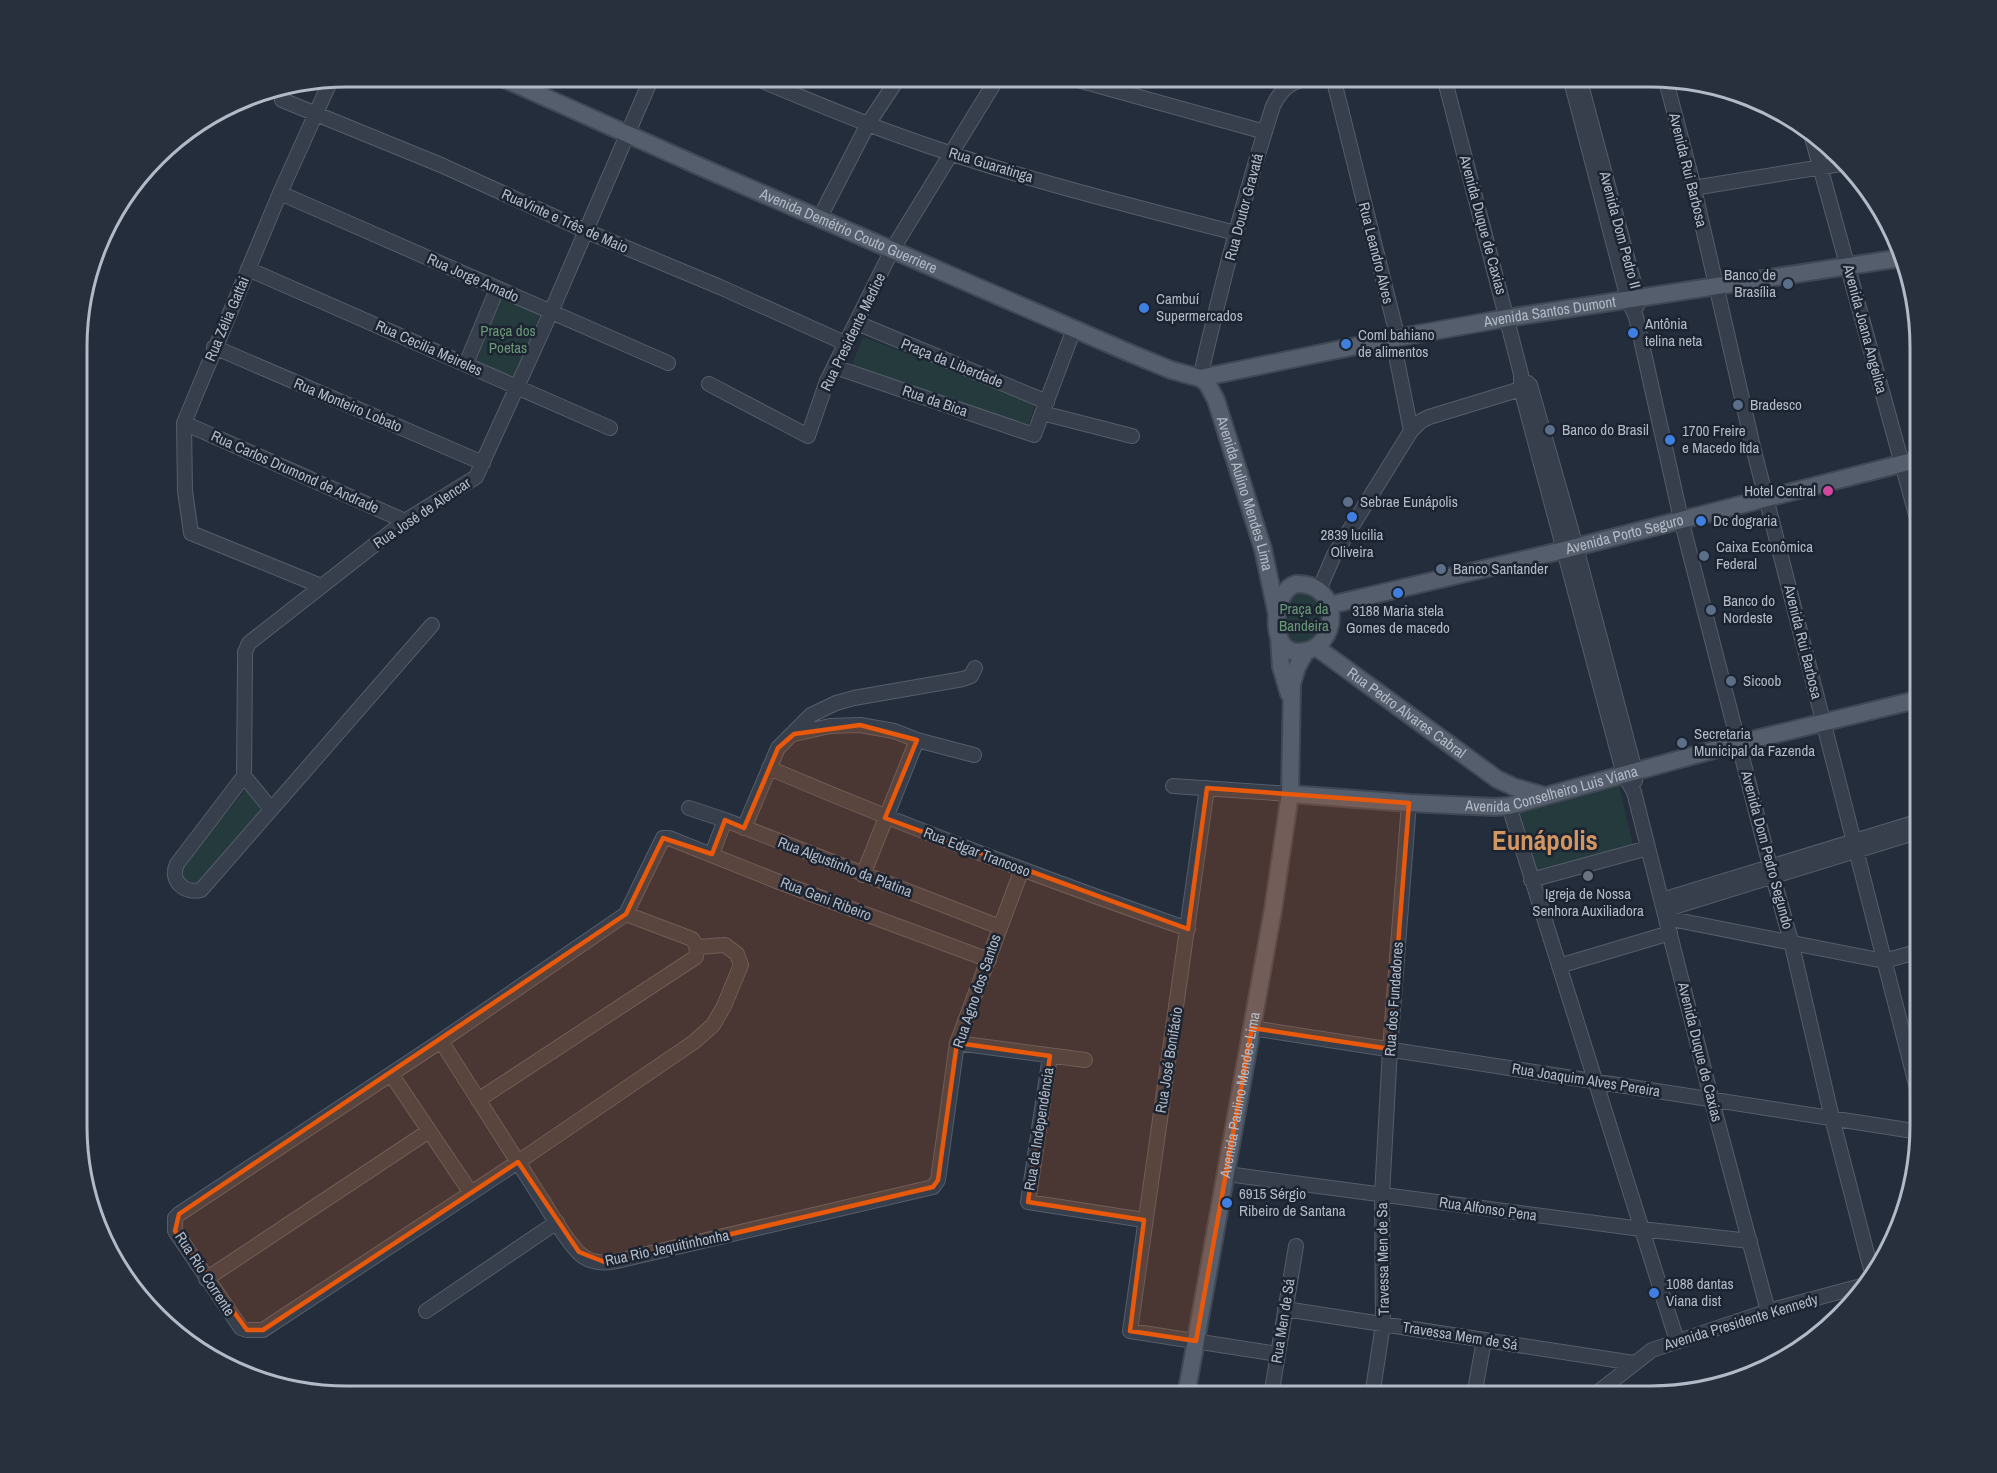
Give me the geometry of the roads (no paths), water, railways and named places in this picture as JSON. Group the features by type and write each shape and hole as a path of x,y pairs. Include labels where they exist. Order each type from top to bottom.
{"main road":[{"name":"Avenida Demétrio Couto Guerriere","path":"524,87 1074,329 1171,370 1200,378"},
{"name":"Avenida Santos Dumont","path":"1200,378 1395,338 1507,318 1894,259"},
{"name":"Avenida Aulino Mendes Lima","path":"1200,378 1207,383 1216,400 1263,549 1277,615"},
{"name":"Avenida Porto Seguro","path":"1330,605 1570,548 1910,462"},
{"path":"1263,549 1276,573 1288,586"},
{"path":"1288,586 1306,584 1319,590 1329,600 1330,605 1329,628 1323,641 1311,649 1294,674 1291,697 1290,794"},
{"path":"1288,586 1282,596 1277,615 1279,657 1283,679 1291,697"},
{"path":"1279,636 1288,650 1292,652 1311,649"},
{"name":"Rua Pedro Alvares Cabral","path":"1311,649 1497,779 1514,787 1544,795"},
{"name":"Avenida Conselheiro Luis Viana","path":"1290,794 1409,803 1509,806 1739,743 1910,702"},
{"name":"Rua Pedro Alvares Cabral","path":"1497,779 1506,792 1509,806"},
{"name":"Avenida Paulino Mendes Lima","path":"1188,1386 1273,910 1290,794"}],"street":[{"name":"Rua José de Alencar","path":"244,776 245,663 249,643 405,521 476,477 551,312 648,87"},
{"name":"Rua Guaratinga","path":"777,87 868,124 950,152 1087,194 1236,233"},
{"path":"820,217 868,124 892,87"},
{"name":"Rua Presidente Medice","path":"709,384 808,436 827,381 892,250 992,87"},
{"path":"1102,87 1265,132"},
{"name":"Rua Doutor Gravatá","path":"1200,378 1215,312 1265,132 1273,106 1286,87"},
{"name":"Rua Leandro Alves","path":"1335,87 1396,331 1394,345 1412,431"},
{"name":"Avenida Duque de Caxias","path":"1447,87 1630,773 1712,1101 1768,1311"},
{"name":"Avenida Dom Pedro II","path":"1573,87 1595,153"},
{"name":"Avenida Dom Pedro II","path":"1581,87 1614,231 1633,298 1635,317"},
{"name":"Rua Zélia Gattai","path":"321,586 191,533 185,491 184,423 214,347 327,88"},
{"name":"Avenida Rui Barbosa","path":"1670,88 1766,498 1910,1061"},
{"name":"RuaVinte e Três de Maio","path":"282,100 441,165 586,231 720,287 847,344"},
{"name":"Avenida Joana Angelica","path":"1815,146 1910,495"},
{"path":"1820,165 1832,162"},
{"path":"1692,184 1835,164"},
{"name":"Rua Jorge Amado","path":"280,193 668,363"},
{"name":"Rua Cecilia Meireles","path":"248,269 610,428"},
{"path":"466,364 497,289"},
{"name":"Avenida Dom Pedro Segundo","path":"1635,317 1682,519 1771,872 1791,941 1832,1118 1870,1265"},
{"name":"Praça da Liberdade","path":"856,323 1044,408 1132,436"},
{"path":"1044,408 1074,329"},
{"name":"Rua Monteiro Lobato","path":"214,347 483,463"},
{"name":"Rua da Bica","path":"835,367 1034,435 1044,408"},
{"path":"1319,590 1334,555 1412,431 1430,417 1524,382"},
{"name":"Rua Carlos Drumond de Andrade","path":"184,423 405,521"},
{"path":"270,809 244,776 177,864 174,875 179,885 189,891 201,890 432,625"},
{"path":"744,828 778,748 812,715 837,703 879,693 963,679 971,676 975,668"},
{"path":"794,734 830,726 860,725 894,730 917,740 974,754"},
{"path":"863,875 917,740"},
{"name":"Rua Edgar Trancoso","path":"769,768 885,818 1022,870 1188,928"},
{"name":"Avenida Conselheiro Luis Viana","path":"1173,786 1290,794"},
{"name":"Rua José Bonifácio","path":"1196,1341 1130,1331 1144,1220 1208,788"},
{"name":"Rua dos Fundadores","path":"1382,1195 1390,1049 1409,803"},
{"path":"1509,806 1677,1341"},
{"name":"Rua Algustinho da Platina","path":"689,808 1000,927"},
{"path":"712,854 725,820"},
{"path":"1854,847 1910,825"},
{"path":"1664,909 1771,872 1854,847 1910,833"},
{"name":"Rua Geni Ribeiro","path":"626,914 663,838 669,838 779,882 989,960"},
{"path":"1532,880 1648,848"},
{"name":"Rua Agno dos Santos","path":"933,1187 938,1180 957,1043 1022,870"},
{"path":"1664,909 1791,941 1884,960 1910,954"},
{"path":"478,1100 696,957 697,947 692,939 626,914 391,1074 471,1193 694,1042 713,1025 724,1006 741,965 737,954 725,945 697,947"},
{"path":"1559,966 1670,933"},
{"name":"Rua Joaquim Alves Pereira","path":"1252,1028 1910,1130"},
{"name":"Rua Rio Jequitinhonha","path":"441,1041 557,1222 579,1252 587,1259 607,1263 933,1187"},
{"path":"957,1043 1085,1060"},
{"name":"Rua da Independência","path":"1050,1056 1028,1202 1144,1220"},
{"name":"Rua Rio Corrente","path":"391,1074 175,1218 175,1232 206,1279 241,1328 263,1330 471,1193"},
{"path":"206,1279 429,1131"},
{"name":"Rua Alfonso Pena","path":"1227,1174 1641,1229 1750,1241"},
{"name":"Travessa Men de Sa","path":"1374,1386 1383,1324 1382,1195"},
{"path":"426,1311 557,1222"},
{"name":"Rua Men de Sá","path":"1273,1386 1296,1246"},
{"name":"Avenida Presidente Kennedy","path":"1605,1386 1652,1350 1768,1311 1853,1288"},
{"name":"Travessa Mem de Sá","path":"1285,1309 1634,1363"},
{"path":"1476,1386 1484,1340"},
{"path":"1196,1341 1278,1354"}],"place":[{"name":"Banco de Brasília","path":"1788,284"},
{"name":"Cambuí Supermercados","path":"1144,308"},
{"name":"Antônia telina neta","path":"1633,333"},
{"name":"Coml bahiano de alimentos","path":"1346,344"},
{"name":"Bradesco","path":"1738,405"},
{"name":"Banco do Brasil","path":"1550,430"},
{"name":"1700 Freire e Macedo ltda","path":"1670,440"},
{"name":"Hotel Central","path":"1828,491"},
{"name":"Sebrae Eunápolis","path":"1348,502"},
{"name":"2839 lucilia Oliveira","path":"1352,517"},
{"name":"Dc dograria","path":"1701,521"},
{"name":"Caixa Econômica Federal","path":"1704,556"},
{"name":"Banco Santander","path":"1441,569"},
{"name":"3188 Maria stela Gomes de macedo","path":"1398,593"},
{"name":"Banco do Nordeste","path":"1711,610"},
{"name":"Sicoob","path":"1731,681"},
{"name":"Secretaria Municipal da Fazenda","path":"1682,743"},
{"name":"Igreja de Nossa Senhora Auxiliadora","path":"1588,876"},
{"name":"6915 Sérgio Ribeiro de Santana","path":"1227,1203"},
{"name":"1088 dantas Viana dist","path":"1654,1293"}],"district":[{"name":"Eunápolis","path":"1545,841"}],"park label":[{"name":"Praça dos Poetas","path":"508,340"},
{"name":"Praça da Bandeira","path":"1304,618"}]}
